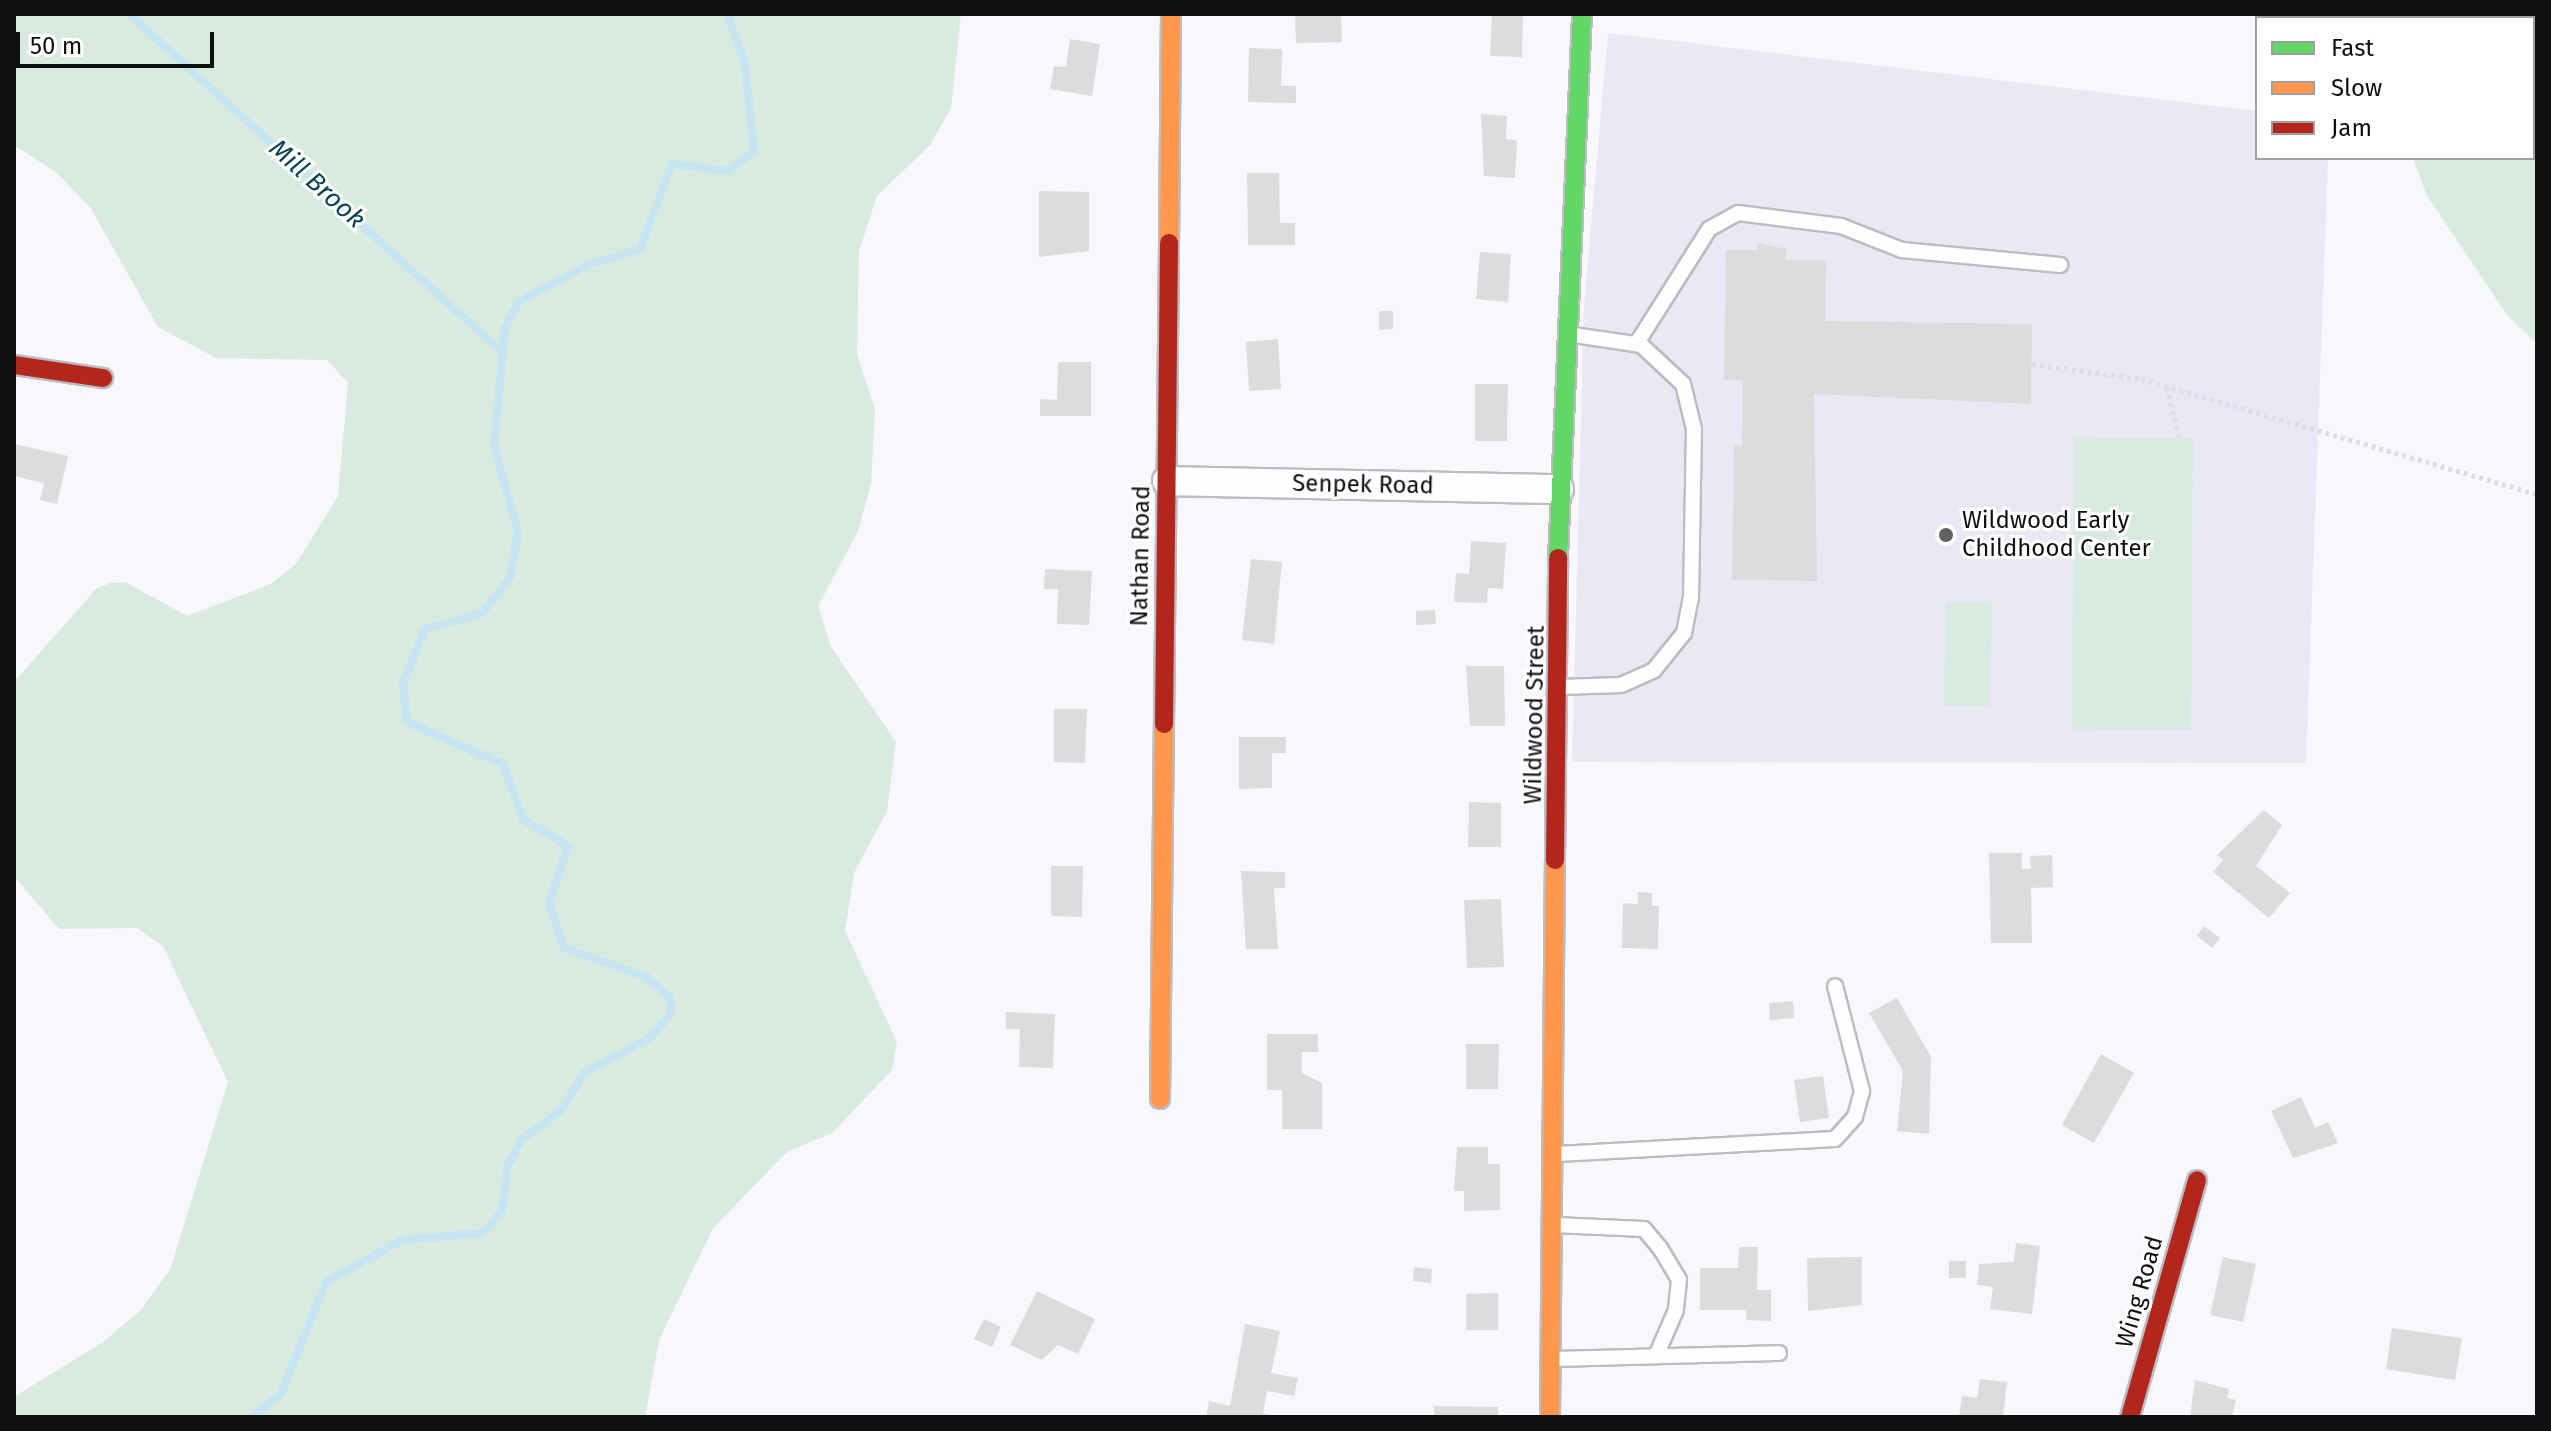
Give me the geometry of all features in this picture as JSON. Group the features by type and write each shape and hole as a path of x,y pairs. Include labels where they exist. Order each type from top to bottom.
{"street":[{"name":"Nathan Road","path":"1160,1099 1171,14"},
{"name":"Wildwood Street","path":"1550,1417 1559,489 1563,334 1582,14"},
{"path":"14,365 103,378"},
{"name":"Senpek Road","path":"1167,481 1559,489"},
{"name":"Wing Road","path":"2130,1417 2197,1180"}],"lane":[{"path":"1637,343 1709,229 1738,213 1841,226 1902,250 2060,265"},
{"path":"1559,687 1610,687 1644,677 1671,654 1688,622 1691,406 1669,365 1637,343 1563,334"},
{"path":"1554,1154 1835,1139 1855,1117 1862,1091 1835,986"},
{"path":"1553,1225 1644,1229 1660,1248 1679,1280 1676,1310 1656,1356"},
{"path":"1551,1359 1779,1353"}],"path":[{"path":"2032,364 2167,387 2537,494"},
{"path":"2167,387 2179,438"}],"shaded area":[{"name":"Wildwood Early Childhood Center","path":"1608,33 2255,111 2255,160 2328,160 2306,763 1572,762 1584,307"}],"green space":[{"path":"14,14 961,14 951,108 930,145 877,196 859,251 857,355 875,409 871,484 858,531 818,606 831,647 896,742 887,811 854,873 845,931 897,1042 892,1070 832,1133 787,1152 713,1228 659,1340 645,1417 14,1417 14,1397 103,1342 140,1311 170,1270 228,1082 163,946 137,928 59,929 14,876 14,682 96,589 110,583 125,582 187,616 271,584 296,564 338,496 348,383 327,360 216,358 158,327 90,207 57,173 14,145"},
{"path":"2347,14 2537,14 2537,344 2507,315 2426,194 2414,160 2535,160 2535,16"},
{"path":"2074,437 2193,438 2191,730 2072,729"},
{"path":"1946,602 1992,603 1990,707 1944,705"}],"building":[{"path":"1295,14 1341,14 1342,42 1296,43"},
{"path":"1492,14 1523,14 1522,57 1490,56"},
{"path":"1070,39 1100,44 1092,96 1050,89 1054,66 1066,67"},
{"path":"1249,48 1282,49 1281,86 1296,86 1296,103 1248,102"},
{"path":"1481,114 1507,116 1506,139 1517,140 1515,178 1484,176"},
{"path":"1247,173 1279,173 1280,223 1295,223 1295,245 1248,245"},
{"path":"1039,191 1089,192 1089,251 1039,257"},
{"path":"1758,243 1786,249 1786,260 1826,260 1825,321 2032,324 2031,404 1814,394 1817,581 1732,580 1734,445 1742,446 1743,380 1724,380 1726,250 1758,250"},
{"path":"1480,252 1511,254 1508,302 1476,299"},
{"path":"1379,311 1393,311 1393,329 1379,330"},
{"path":"1278,339 1281,389 1249,391 1246,342"},
{"path":"1058,362 1091,362 1091,416 1040,416 1040,399 1057,400"},
{"path":"1475,384 1508,384 1507,441 1475,441"},
{"path":"14,444 68,456 57,504 40,500 44,483 14,476"},
{"path":"1471,541 1506,543 1503,589 1488,588 1487,603 1454,602 1456,573 1469,574"},
{"path":"1251,559 1282,562 1274,644 1242,640"},
{"path":"1045,569 1092,571 1089,625 1057,624 1058,589 1044,589"},
{"path":"1435,610 1436,624 1416,625 1416,611"},
{"path":"1466,666 1504,666 1505,726 1470,726"},
{"path":"1054,709 1087,709 1085,763 1054,762"},
{"path":"1239,737 1286,737 1286,753 1272,753 1272,788 1239,789"},
{"path":"1469,802 1501,803 1501,847 1468,847"},
{"path":"2264,810 2282,825 2256,866 2290,893 2269,918 2213,872 2223,860 2217,855"},
{"path":"1989,853 2022,853 2022,869 2031,869 2030,856 2052,855 2053,887 2031,888 2032,943 1991,943"},
{"path":"1051,866 1083,866 1082,917 1051,916"},
{"path":"1241,871 1285,872 1285,888 1274,888 1278,949 1246,949"},
{"path":"1638,892 1652,893 1652,906 1659,906 1658,949 1622,948 1623,903 1638,904"},
{"path":"1501,899 1504,967 1467,968 1464,900"},
{"path":"2204,926 2220,938 2212,948 2197,936"},
{"path":"1897,998 1931,1057 1929,1134 1897,1131 1903,1071 1869,1013"},
{"path":"1793,1001 1794,1018 1770,1020 1769,1003"},
{"path":"1006,1012 1055,1014 1053,1068 1019,1067 1020,1029 1006,1029"},
{"path":"1267,1034 1318,1034 1318,1052 1302,1052 1302,1073 1322,1083 1322,1129 1282,1129 1282,1090 1267,1090"},
{"path":"1466,1044 1499,1044 1498,1089 1466,1089"},
{"path":"2101,1054 2134,1073 2094,1143 2062,1125"},
{"path":"1823,1076 1829,1118 1800,1122 1794,1080"},
{"path":"2301,1097 2315,1128 2328,1122 2338,1143 2293,1158 2271,1111"},
{"path":"1457,1147 1488,1147 1488,1164 1500,1164 1500,1210 1464,1211 1464,1191 1454,1191"},
{"path":"2016,1243 2040,1246 2032,1314 1990,1309 1993,1287 1977,1285 1979,1264 2014,1262"},
{"path":"1739,1247 1758,1247 1757,1290 1771,1290 1771,1321 1746,1320 1746,1310 1700,1310 1700,1268 1738,1268"},
{"path":"1862,1257 1862,1305 1808,1311 1807,1258"},
{"path":"2223,1257 2256,1264 2243,1322 2210,1315"},
{"path":"1949,1261 1966,1261 1966,1278 1949,1278"},
{"path":"1414,1267 1432,1269 1431,1283 1413,1281"},
{"path":"1037,1291 1095,1319 1078,1354 1058,1345 1042,1360 1010,1345"},
{"path":"1498,1293 1498,1330 1466,1330 1466,1294"},
{"path":"984,1319 1001,1327 992,1347 974,1339"},
{"path":"1245,1324 1280,1331 1271,1373 1298,1378 1294,1396 1267,1391 1263,1413 1278,1417 1206,1417 1209,1401 1230,1406"},
{"path":"2392,1328 2462,1338 2455,1380 2386,1369"},
{"path":"1980,1379 2007,1382 2003,1417 1959,1417 1962,1396 1977,1398"},
{"path":"2195,1380 2229,1389 2227,1398 2236,1400 2232,1416 2190,1417"},
{"path":"1434,1406 1498,1407 1498,1417 1434,1417"}],"waterway":[{"name":"Mill Brook","path":"129,14 504,354"},
{"path":"252,1417 281,1394 326,1282 402,1240 483,1233 502,1211 508,1165 522,1139 561,1111 584,1073 651,1037 671,1013 670,998 647,977 564,948 549,903 568,846 523,819 503,764 407,722 403,683 425,629 482,613 510,578 518,532 494,446 505,328 518,302 588,265 640,249 672,164 728,171 754,152 745,63 727,14"}],"traffic: fast":[{"path":"1558,558 1582,14"}],"traffic: slow":[{"path":"1169,243 1171,14"},
{"path":"1160,1099 1164,724"},
{"path":"1550,1417 1555,860"}],"traffic: jam":[{"path":"1164,724 1169,243"},
{"path":"14,365 103,378"},
{"path":"1555,860 1558,558"},
{"path":"2130,1417 2197,1180"}],"place":[{"name":"Wildwood Early Childhood Center","path":"1946,535"}]}
